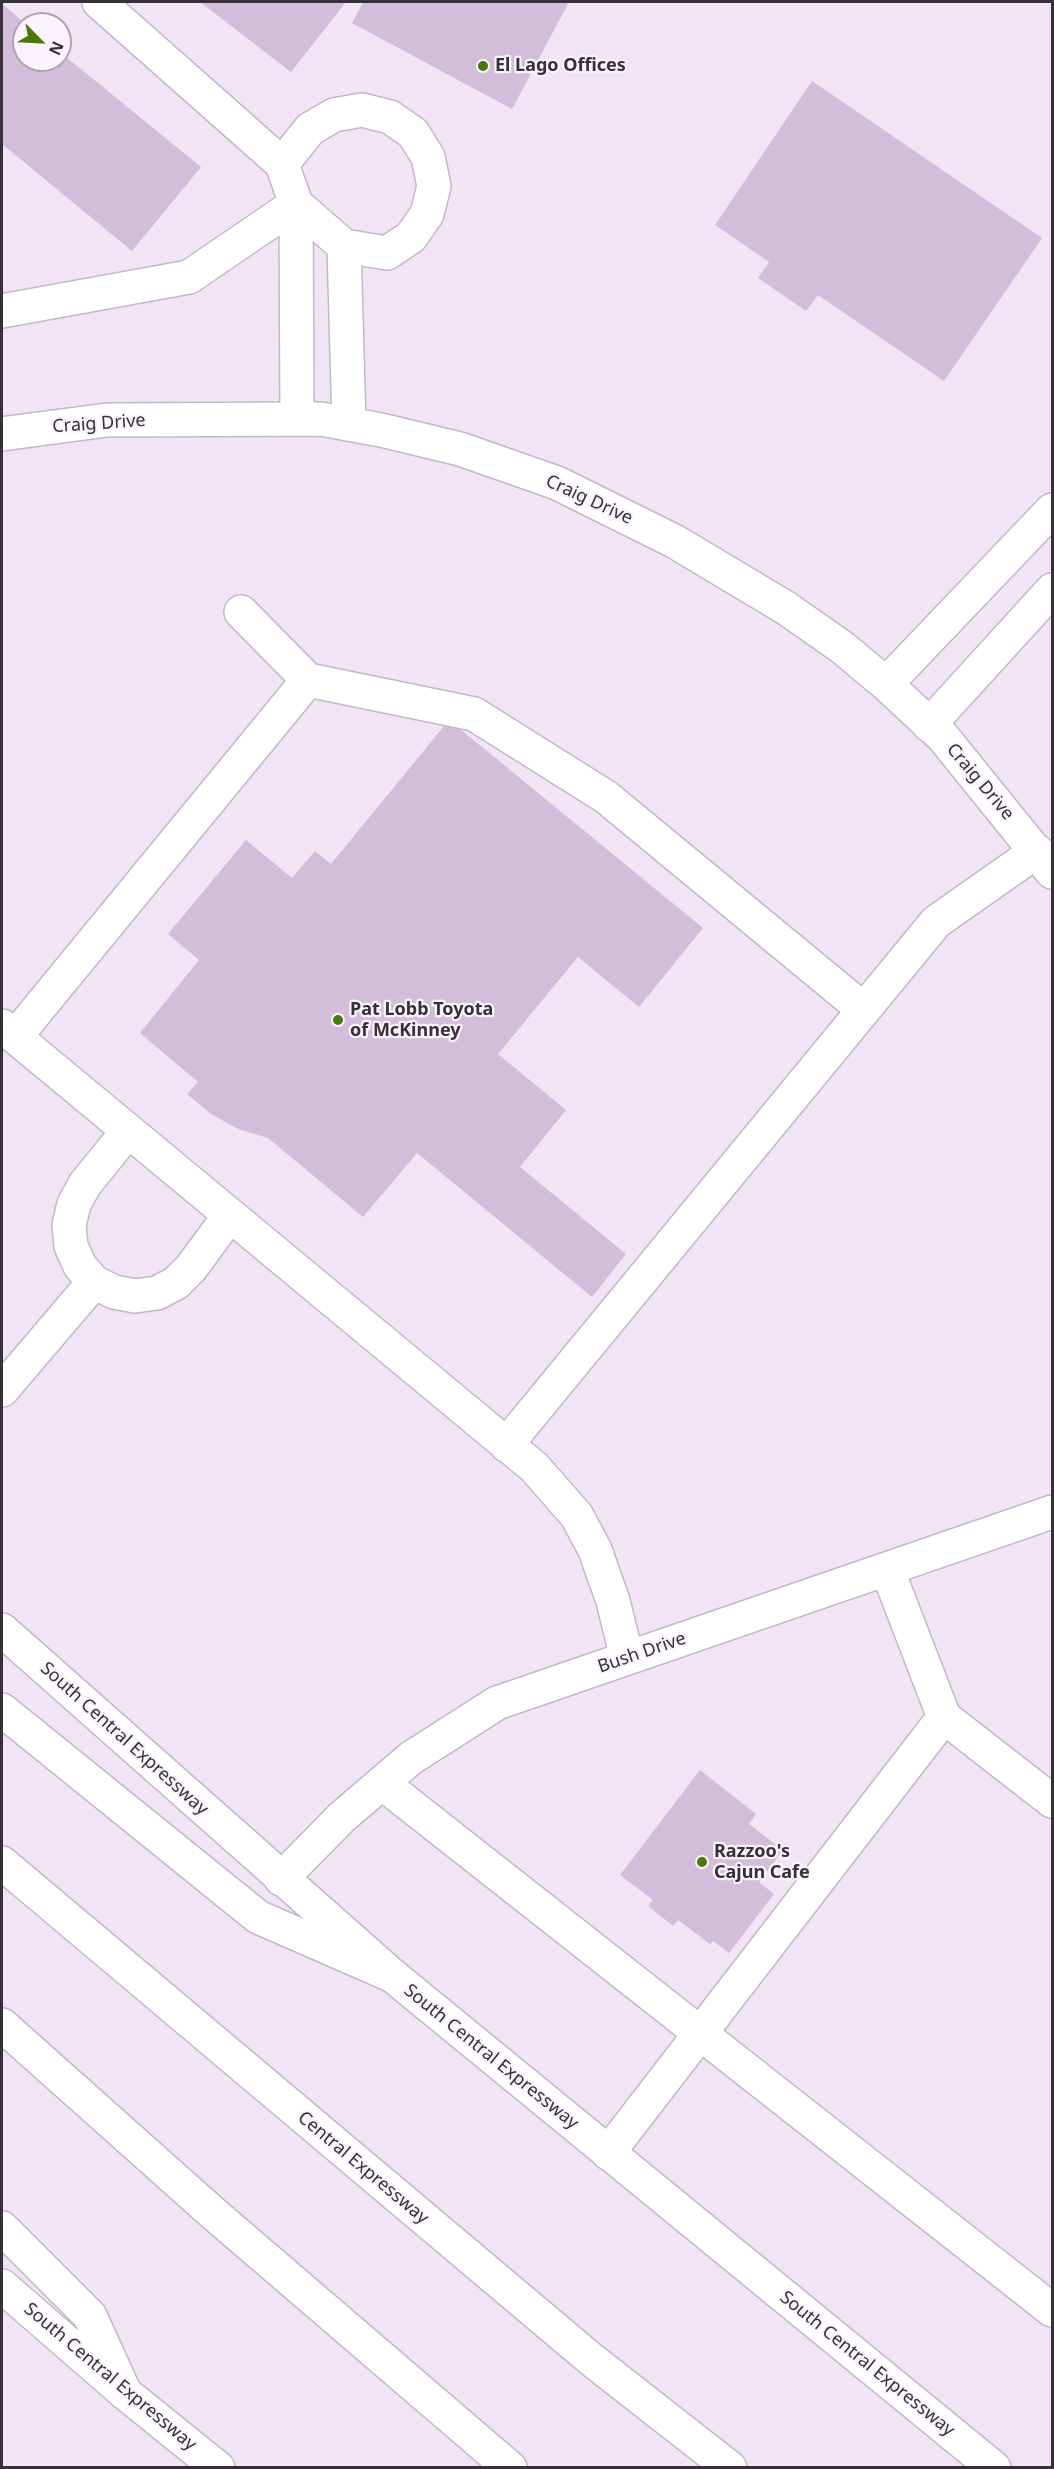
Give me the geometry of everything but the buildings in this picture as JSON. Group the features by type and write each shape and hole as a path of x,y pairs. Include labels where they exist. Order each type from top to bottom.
{"main road":[{"path":"99,2 282,164 296,204 297,419"},
{"path":"282,164 310,129 334,115 362,110 390,117 413,133 428,157 434,186 427,214 411,237 387,253 345,246 296,204"},
{"path":"2,311 189,278 296,204"},
{"path":"345,246 349,424"},
{"name":"Craig Drive","path":"2,434 107,420 321,419 460,449 557,483 674,541 786,608 843,648 886,684 929,725 986,788 1045,861"},
{"path":"886,684 1053,510"},
{"path":"929,725 1053,590"},
{"path":"241,612 308,680 474,714 606,797 864,1010"},
{"path":"308,680 8,1031 534,1467 577,1516 595,1550 612,1601 627,1658"},
{"path":"506,1445 936,922 1045,861"},
{"path":"128,1131 85,1184 74,1204 69,1225 70,1246 80,1266 94,1282 114,1293 135,1296 157,1293 176,1283 191,1268 230,1215"},
{"path":"2,1390 94,1282"},
{"name":"Bush Drive","path":"281,1879 342,1817 411,1758 497,1703 1053,1512"},
{"path":"887,1569 944,1717 1053,1801"},
{"name":"South Central Expressway","path":"2,1630 393,1976 994,2468"},
{"path":"2,1710 258,1917 393,1976"},
{"path":"608,2153 702,2034 944,1717"},
{"path":"382,1783 1053,2310"},
{"name":"Central Expressway","path":"2,1863 592,2360 730,2468"},
{"path":"2,2025 214,2214 510,2468"},
{"path":"2,2228 90,2316 125,2393"},
{"name":"South Central Expressway","path":"2,2286 125,2393 218,2468"}],"place":[{"name":"El Lago Offices","path":"483,66"},
{"name":"Pat Lobb Toyota of McKinney","path":"338,1020"},
{"name":"Razzoo's Cajun Cafe","path":"702,1862"}]}
